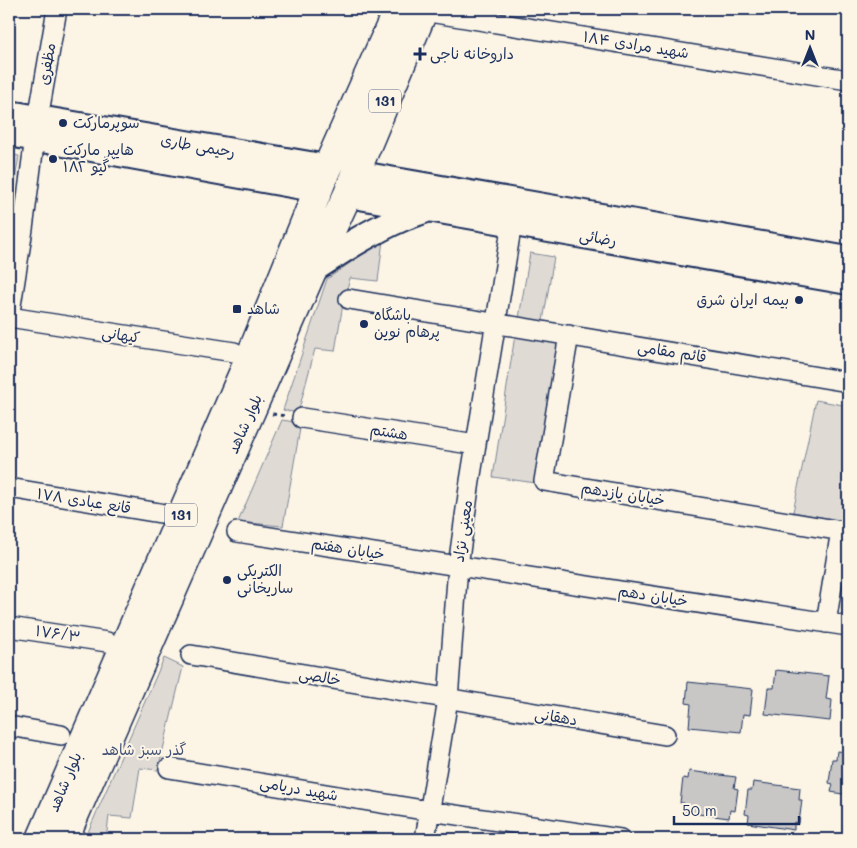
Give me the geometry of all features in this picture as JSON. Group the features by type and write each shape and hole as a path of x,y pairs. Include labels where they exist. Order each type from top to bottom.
{"main road":[{"name":"بلوار شاهد","path":"41,839 251,354 323,179 415,10"},
{"name":"بلوار شاهد","path":"64,839 351,184 415,10"},
{"name":"رحیمی طاری","path":"9,114 36,128 323,179"},
{"name":"رحیمی طاری","path":"9,133 36,128"},
{"path":"323,179 351,184"},
{"name":"رضائی","path":"351,184 429,208 848,281"},
{"name":"رضائی","path":"351,184 848,260"},
{"path":"313,269 356,241 404,217 429,208"}],"street":[{"name":"مظفری","path":"9,317 23,230 36,128 57,9"},
{"name":"شهید مرادی ۱۸۴","path":"415,10 848,80"},
{"name":"معینی نژاد","path":"425,839 448,699 458,566 512,223"},
{"name":"قائم مقامی","path":"349,299 848,382"},
{"name":"کیهانی","path":"9,317 234,352"},
{"name":"خیابان یازدهم","path":"569,335 544,481 845,531"},
{"name":"هشتم","path":"302,418 476,445"},
{"name":"قانع عبادی ۱۷۸","path":"9,488 160,513"},
{"path":"826,623 845,531"},
{"name":"خیابان هفتم","path":"237,532 458,566"},
{"name":"خیابان دهم","path":"458,566 848,626"},
{"name":"۱۷۶/۳","path":"9,626 107,642"},
{"name":"خالصی","path":"191,655 448,699"},
{"name":"دهقانی","path":"448,699 665,735"},
{"path":"9,726 61,735"},
{"name":"شهید دریامی","path":"168,768 429,811 620,839"}],"path":[{"path":"264,412 302,418"}],"green space":[{"path":"9,154 19,156 9,215"},
{"path":"383,240 378,281 350,278 343,304 335,351 315,349 298,413 283,410 327,279"},
{"path":"530,253 554,257 543,321 519,318"},
{"path":"515,335 560,342 536,483 493,477"},
{"path":"816,400 848,406 848,522 793,512"},
{"path":"282,420 301,423 283,526 238,522"},
{"name":"گذر سبز شاهد","path":"164,658 183,667 158,770 140,768 132,818 109,816 106,839 85,839"}],"building":[{"path":"776,670 829,676 826,699 832,700 830,721 765,714 768,688 774,688"},
{"path":"688,682 753,689 750,715 743,714 741,732 689,727 691,704 686,703"},
{"path":"837,751 848,752 848,795 831,792 833,784 829,783 832,759 836,759"},
{"path":"689,771 736,777 734,788 738,789 735,811 730,810 729,818 683,812 684,803 680,803 683,778 688,779"},
{"path":"753,782 800,788 799,800 802,800 799,823 794,822 794,830 748,823 749,815 745,814 748,790 752,790"}],"place":[{"name":"داروخانه ناجی","path":"420,54"},
{"name":"سوپرمارکت","path":"63,123"},
{"name":"هایپر مارکت گیو ١٨٢","path":"53,159"},
{"name":"بیمه ایران شرق","path":"799,300"},
{"name":"شاهد","path":"237,309"},
{"name":"باشگاه پرهام نوین","path":"364,324"},
{"name":"الکتریکی ساریخانی","path":"227,580"}]}
